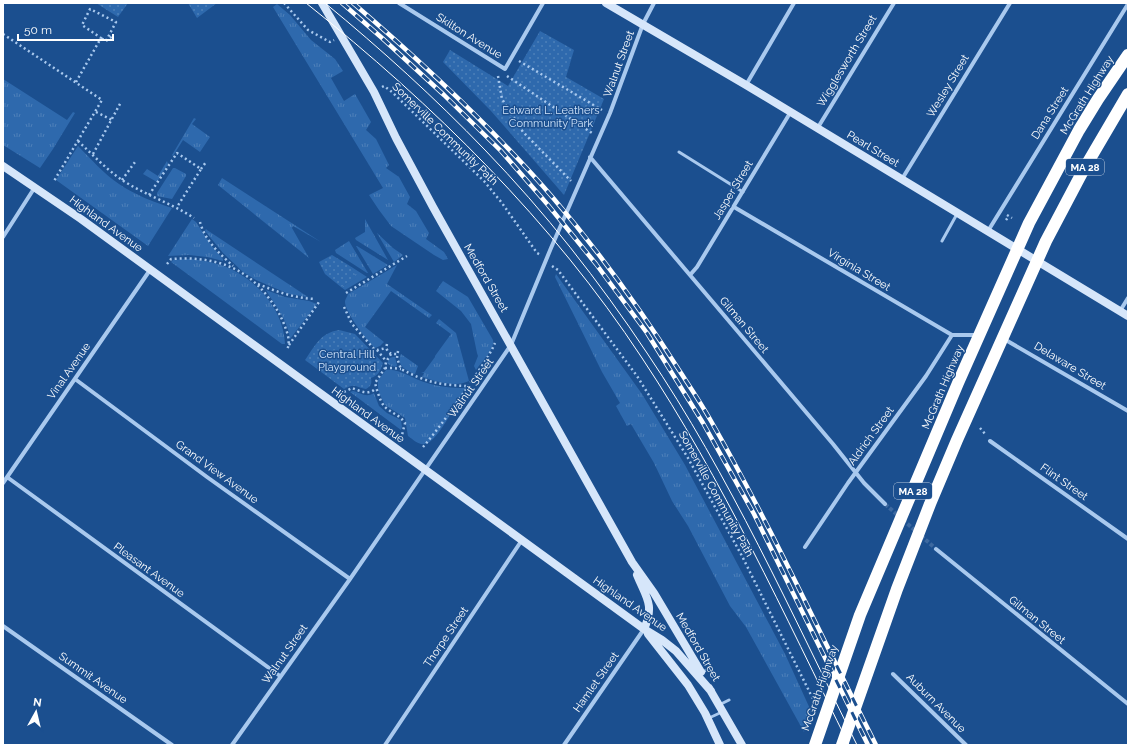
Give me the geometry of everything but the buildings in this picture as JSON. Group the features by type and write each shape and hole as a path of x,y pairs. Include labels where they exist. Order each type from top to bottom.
{"highway":[{"name":"McGrath Highway","path":"815,745 866,601 1017,249 1032,216 1064,157 1098,99 1128,55"},
{"name":"MA 28","path":"842,745 866,675 930,504 1002,338 1037,260 1077,182 1127,98"}],"main road":[{"name":"Medford Street","path":"322,3 374,92 396,138 437,214 512,345 632,562 654,593 742,745"},
{"name":"Pearl Street","path":"606,3 902,179 1128,316"},
{"name":"Highland Avenue","path":"3,166 35,187 644,629 662,640 676,651 711,691"},
{"name":"Medford Street","path":"632,562 649,604 650,613 644,629"},
{"path":"644,629 688,685 708,719 720,745"}],"street":[{"name":"Skilton Avenue","path":"399,3 504,69 542,3"},
{"name":"Walnut Street","path":"232,745 350,579 512,345 551,248 610,113 643,24 654,3"},
{"path":"746,86 794,3"},
{"name":"Wigglesworth Street","path":"817,129 894,3"},
{"name":"Wesley Street","path":"902,179 1010,3"},
{"name":"Dana Street","path":"988,231 1128,4"},
{"name":"Jasper Street","path":"690,275 697,267 790,113"},
{"name":"Gilman Street","path":"590,157 864,483 885,504"},
{"path":"3,237 35,187"},
{"name":"Virginia Street","path":"734,207 952,335"},
{"name":"Vinal Avenue","path":"3,483 150,270"},
{"path":"1120,311 1128,298"},
{"path":"952,335 980,335"},
{"name":"Aldrich Street","path":"805,546 856,472 926,376 952,335"},
{"name":"Delaware Street","path":"1002,338 1128,411"},
{"name":"Grand View Avenue","path":"75,379 207,477 350,579"},
{"name":"Flint Street","path":"990,441 1128,539"},
{"name":"Pleasant Avenue","path":"7,477 280,676"},
{"name":"Thorpe Street","path":"385,745 522,540"},
{"name":"Gilman Street","path":"936,549 1128,704"},
{"name":"Summit Avenue","path":"3,626 172,745"},
{"name":"Hamlet Street","path":"564,745 644,629"},
{"name":"Auburn Avenue","path":"893,674 966,745"}],"lane":[{"path":"679,152 742,192"},
{"path":"942,241 958,213"},
{"path":"701,673 710,668"},
{"path":"708,719 721,709 728,700"}],"path":[{"path":"284,3 308,30 330,42"},
{"path":"90,9 116,22 106,41 82,25 90,9"},
{"path":"3,34 102,100 54,181"},
{"path":"106,41 114,35"},
{"path":"76,82 101,38"},
{"path":"512,56 602,110"},
{"path":"498,76 502,99 523,132 571,181"},
{"path":"506,76 592,133"},
{"name":"Somerville Community Path","path":"382,88 384,86 392,92 478,175 502,203 539,254"},
{"path":"93,154 120,102"},
{"path":"96,112 112,120"},
{"path":"78,141 122,180 149,195 177,207 194,218"},
{"path":"149,195 177,154 201,169"},
{"path":"122,180 135,162"},
{"path":"177,207 206,162"},
{"path":"1006,220 1009,216 1012,218"},
{"path":"200,222 202,230 219,253 234,268 256,283 287,295 315,299"},
{"path":"346,293 407,256"},
{"path":"168,264 171,258 200,258 234,268"},
{"name":"Somerville Community Path","path":"554,267 558,270 633,370 681,446 742,556 817,706"},
{"path":"256,283 275,306 282,318 289,345"},
{"path":"287,350 319,302"},
{"path":"344,307 352,324 363,338 374,349 376,349 386,361"},
{"path":"423,447 436,432 468,386 492,351 495,343"},
{"path":"386,348 387,344"},
{"path":"376,349 386,348"},
{"path":"386,348 391,354"},
{"path":"401,369 398,363 398,352 391,354 386,361 385,368 375,383 384,406 401,418 405,423 402,435"},
{"path":"385,368 401,369 437,384 468,386"},
{"path":"344,392 352,388 370,392 376,387"}],"green space":[{"path":"96,3 128,3 118,17"},
{"path":"188,3 217,3 197,18"},
{"path":"277,4 290,15 311,40 335,59 343,71 331,78 344,101 355,94 371,122 366,130 376,139 389,165 386,168 399,177 410,197 407,204 416,211 429,233 426,239 444,252 448,259 443,260 434,255 391,226 379,210 369,195 383,188 273,7"},
{"name":"Edward L. Leathers Community Park","path":"540,31 574,50 566,77 604,99 564,195 491,111 443,62 450,50 508,86"},
{"path":"3,79 67,120 73,112 75,113 40,168 3,145"},
{"path":"194,118 196,119 192,124 210,137 200,152 183,140 173,156 172,155"},
{"path":"78,146 113,180 125,188 152,201 172,208 148,246 56,180"},
{"path":"167,161 168,164 157,182 143,174 147,169 158,176"},
{"path":"173,168 186,174 186,176 172,199 157,196 157,193"},
{"path":"222,178 321,242 293,226 292,228 309,258 218,185"},
{"path":"192,219 196,222 223,261 189,255 168,256"},
{"path":"365,219 388,260 356,240 355,238 365,232"},
{"path":"206,229 308,297 289,294 256,280 243,272 223,253 205,231"},
{"path":"377,233 393,248 403,255 394,262"},
{"path":"349,241 368,273 336,253 335,250"},
{"path":"357,246 388,265 373,274"},
{"path":"332,255 350,266 357,278 341,287 325,274 319,262"},
{"path":"189,259 210,262 230,269 242,275 253,284 272,305 279,317 285,344 282,344 171,262 173,260"},
{"path":"397,265 387,284 432,315 429,318 391,291 365,327 384,342 375,348 362,333 348,312 345,301 348,294"},
{"path":"350,266 367,277 345,290 341,287 356,278"},
{"path":"556,274 642,394 685,465 785,654 811,711 804,732 746,627 730,606 688,526 672,501 654,463 631,424 627,426 616,406 620,403 602,372 555,277"},
{"path":"443,281 468,297 493,340 490,352 476,370 474,366 478,356 471,324 461,311 436,291"},
{"path":"266,290 285,297 309,301 317,304 290,339 284,319"},
{"path":"439,319 456,333 469,381 451,384 422,377 424,373 421,372 424,372 451,334 436,323"},
{"name":"Central Hill Playground","path":"339,330 355,334 383,363 376,376 371,378 371,385 366,389 353,386 344,389 305,360 315,345 323,337"},
{"path":"401,354 418,366 415,374 405,369 401,365"},
{"path":"395,357 396,367 387,363 390,358"},
{"path":"386,370 402,372 422,381 436,385 465,388 441,429 430,442 420,444 408,436 405,418 385,405 378,388 378,380"},
{"path":"353,391 366,395 374,393 379,406 387,413 401,420 401,430 350,392"}],"tunnel":[{"path":"885,504 936,549"}],"tram line":[{"path":"306,3 400,82 488,167 530,212 570,259 607,308 642,358 671,404 726,500 752,548 849,745"},
{"path":"325,3 407,74 485,150 550,222 629,326 706,447 733,496 857,745"}],"railway":[{"path":"342,3 444,95 501,151 548,205 596,264 647,333 703,423 754,514 868,745"},
{"path":"353,3 432,73 507,147 571,219 635,304 699,401 733,461 775,541 876,745"}]}
